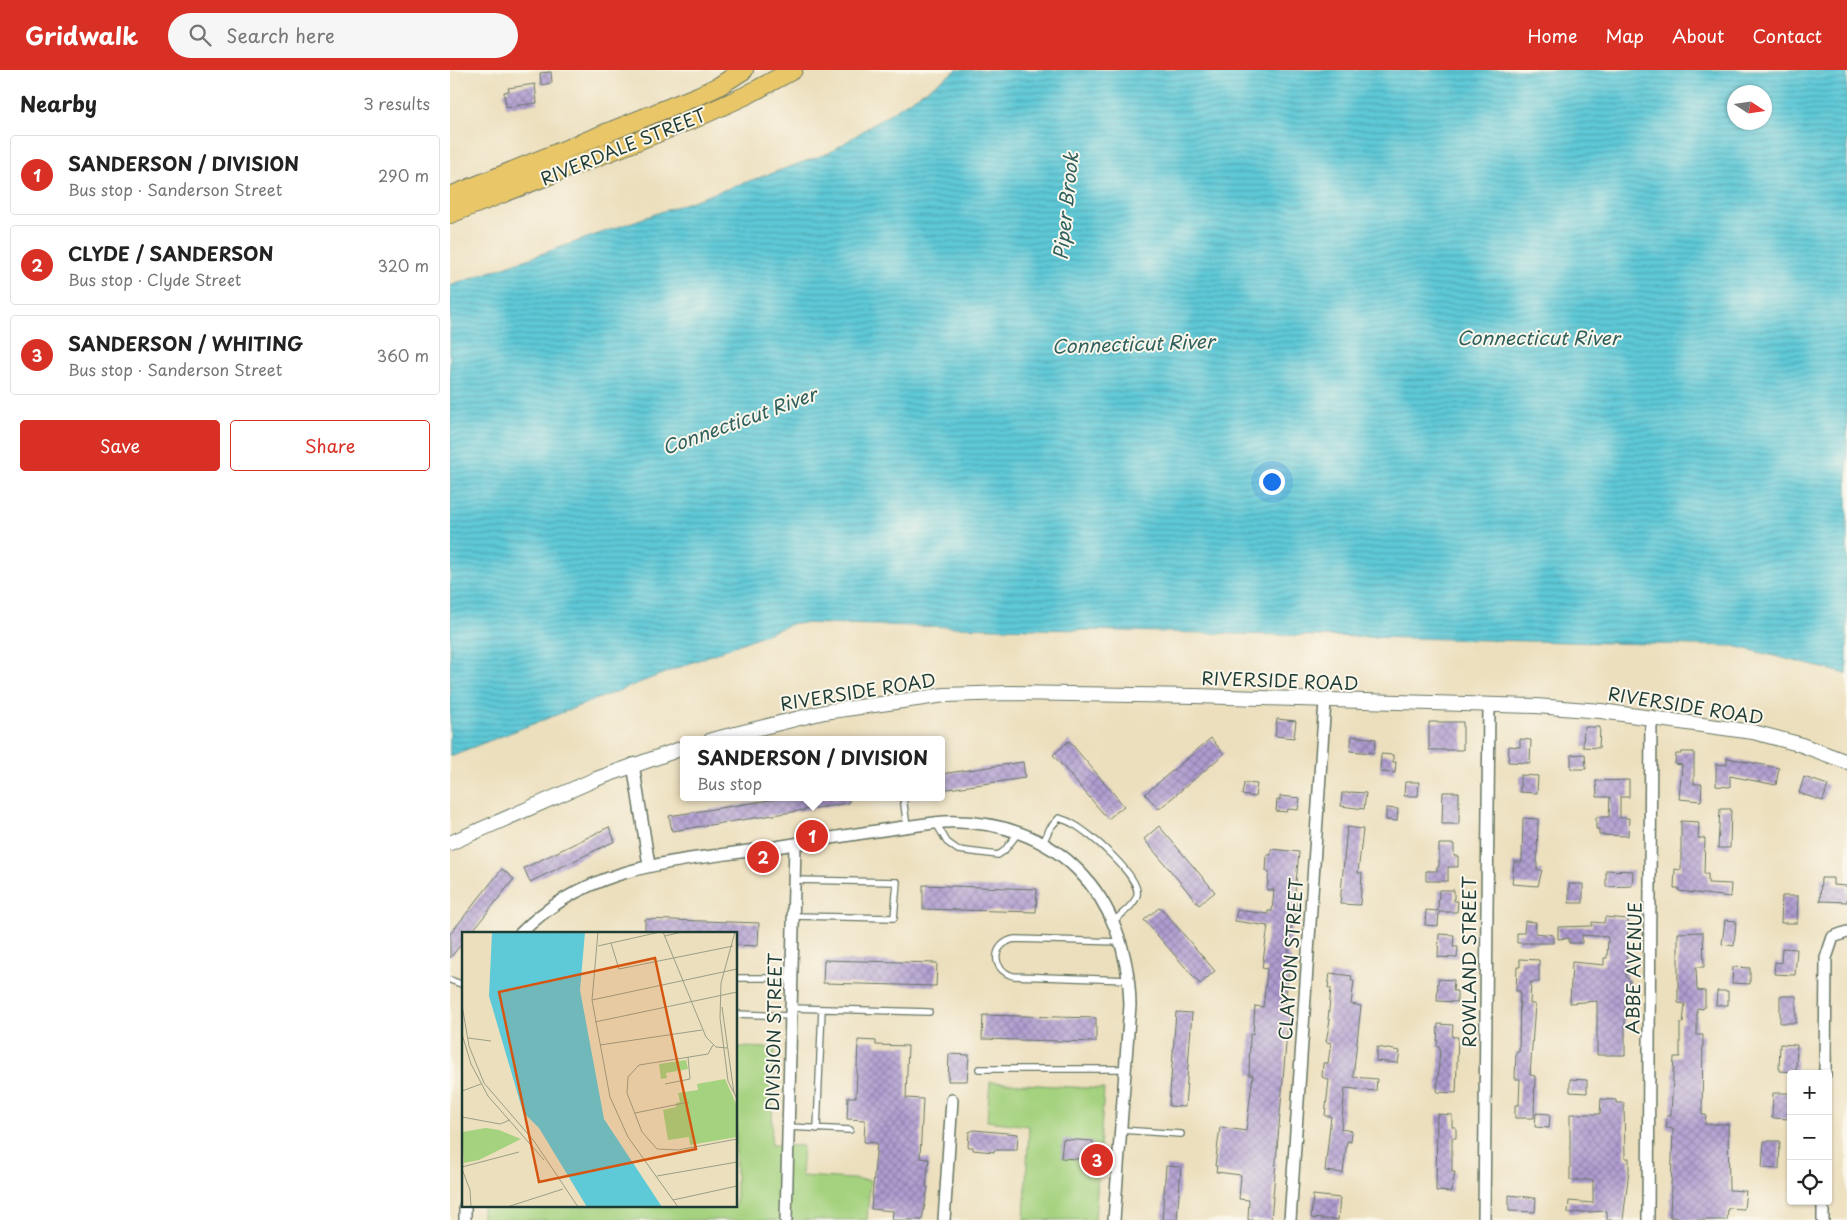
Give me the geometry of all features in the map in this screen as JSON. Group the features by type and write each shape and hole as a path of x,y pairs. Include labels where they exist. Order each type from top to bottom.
{"main road":[{"name":"RIVERDALE STREET","path":"450,196 700,95 719,86 744,70"},
{"name":"RIVERDALE STREET","path":"450,214 696,118 747,95 793,70"}],"street":[{"name":"RIVERSIDE ROAD","path":"727,736 824,712 945,695 1010,693 1489,705 1600,710 1651,716 1768,736 1799,744 1847,762"},
{"name":"CLAYTON STREET","path":"1290,1220 1325,701"},
{"name":"ROWLAND STREET","path":"1484,1220 1489,705"},
{"name":"ABBE AVENUE","path":"1648,1220 1651,716"},
{"path":"450,843 633,764 680,749"},
{"path":"633,764 649,865"},
{"path":"522,932 563,897 590,884 649,865 936,823 973,822 1019,832 1043,843 1067,858 1084,876 1102,900 1114,921 1122,942 1130,980 1130,1005 1114,1220"},
{"name":"DIVISION STREET","path":"786,1220 795,844"},
{"path":"1825,1070 1826,958 1833,937 1847,932"},
{"path":"944,1220 952,1100"},
{"path":"1823,1205 1823,1220"}],"lane":[{"path":"904,801 907,827"},
{"path":"1043,843 1050,828 1059,818 1074,824 1111,853 1138,888 1138,896 1134,902 1114,921"},
{"path":"936,823 947,842 958,850 998,855 1004,852 1019,832"},
{"path":"793,916 894,918 897,882 794,880"},
{"path":"1122,942 1006,940 1000,946 997,963 1000,969 1013,976 1130,980"},
{"path":"738,978 792,978"},
{"path":"450,980 462,984"},
{"path":"817,1129 822,1009"},
{"path":"738,1014 822,1009 929,1012"},
{"path":"979,1069 1125,1069"},
{"path":"788,1127 850,1130"},
{"path":"1120,1130 1181,1134"}],"green space":[{"path":"738,1047 775,1048 771,1145 803,1146 801,1176 870,1180 867,1220 482,1220 482,1208 738,1208"},
{"path":"990,1082 1104,1089 1095,1220 1024,1220 1029,1126 987,1121"}],"water":[{"path":"957,70 1847,70 1847,674 1734,646 794,623 450,756 450,286 829,153"}],"building":[{"path":"551,72 552,83 541,85 540,73"},
{"path":"535,84 537,103 506,107 504,92 509,91 508,88"},
{"path":"1277,719 1296,721 1294,738 1275,736"},
{"path":"1429,722 1463,722 1463,750 1429,750"},
{"path":"1584,727 1600,727 1599,748 1583,747"},
{"path":"1352,736 1376,739 1374,753 1350,751"},
{"path":"1211,738 1224,754 1159,809 1145,794"},
{"path":"1520,739 1531,740 1530,763 1508,762 1509,746 1520,747"},
{"path":"1069,741 1124,806 1108,819 1053,755"},
{"path":"1681,752 1694,752 1694,784 1702,784 1701,801 1679,799 1682,765 1675,764 1676,754 1681,754"},
{"path":"1381,754 1393,755 1393,762 1396,762 1395,773 1380,772"},
{"path":"1585,754 1586,769 1571,769 1571,755"},
{"path":"1727,758 1779,768 1776,785 1730,776 1730,787 1716,786 1716,764 1727,765"},
{"path":"1023,762 1025,778 945,789 945,773"},
{"path":"1520,775 1538,776 1537,793 1520,792"},
{"path":"1804,777 1828,785 1823,801 1799,793"},
{"path":"1629,780 1629,797 1620,797 1620,818 1629,818 1628,836 1599,835 1599,829 1596,829 1596,817 1609,817 1610,797 1597,797 1596,781"},
{"path":"1405,782 1419,782 1418,796 1404,796"},
{"path":"1244,783 1257,784 1255,797 1242,795"},
{"path":"1443,792 1459,792 1459,824 1442,824"},
{"path":"1342,793 1366,793 1364,809 1341,806"},
{"path":"1280,796 1300,798 1298,810 1276,811 1277,800 1280,800"},
{"path":"764,801 849,801 849,803 672,831 669,816"},
{"path":"1386,808 1398,809 1397,821 1386,820"},
{"path":"1720,809 1731,809 1730,848 1718,848"},
{"path":"1523,818 1538,819 1537,870 1542,870 1538,886 1512,884 1514,862 1522,862"},
{"path":"1681,821 1699,822 1698,838 1705,838 1704,874 1708,874 1708,883 1731,884 1730,897 1679,891 1679,888 1674,888 1675,869 1681,870"},
{"path":"1159,826 1215,892 1199,905 1144,839"},
{"path":"609,827 615,841 530,882 524,868"},
{"path":"1347,827 1363,829 1358,873 1362,873 1360,905 1340,904"},
{"path":"1439,844 1454,844 1454,856 1458,856 1458,867 1448,867 1448,881 1426,881 1426,871 1437,871 1437,867 1439,867"},
{"path":"1271,849 1299,852 1294,903 1297,903 1295,921 1292,921 1288,957 1291,957 1284,1009 1289,1009 1271,1220 1248,1220 1249,1200 1239,1199 1241,1175 1216,1172 1217,1166 1215,1166 1220,1127 1246,1131 1253,1075 1249,1075 1250,1034 1253,1034 1255,1006 1263,1007 1267,969 1262,968 1268,926 1235,921 1237,910 1268,914 1268,911 1272,911 1274,890 1267,890 1269,872 1266,871 1267,855 1271,855"},
{"path":"502,869 514,879 472,932 462,932 462,943 450,958 450,934"},
{"path":"1606,870 1633,871 1632,886 1606,887"},
{"path":"1821,878 1833,878 1833,885 1847,886 1847,902 1820,901"},
{"path":"1569,884 1583,884 1583,903 1569,903"},
{"path":"923,885 1037,889 1036,912 923,909"},
{"path":"1439,890 1454,890 1454,901 1458,901 1457,912 1439,912 1438,926 1425,925 1426,910 1438,911"},
{"path":"1782,896 1798,896 1797,923 1781,923"},
{"path":"1160,907 1215,971 1200,984 1144,920"},
{"path":"1605,917 1628,919 1626,977 1630,980 1630,995 1625,995 1625,1055 1597,1055 1597,1001 1570,1003 1572,962 1604,965 1604,958 1607,958 1608,937 1582,935 1582,943 1569,943 1569,938 1558,939 1558,927 1592,926 1592,922 1604,923"},
{"path":"645,919 759,923 758,946 738,945 738,932 645,932"},
{"path":"1725,920 1736,921 1734,946 1722,944"},
{"path":"1525,921 1536,922 1535,933 1553,935 1553,943 1517,943 1517,933 1524,933"},
{"path":"1703,932 1704,967 1696,967 1697,990 1705,991 1705,1006 1703,1009 1697,1008 1697,1035 1703,1035 1702,1115 1706,1115 1705,1124 1728,1124 1729,1190 1746,1191 1744,1209 1728,1208 1727,1220 1681,1220 1681,1218 1670,1217 1673,1129 1666,1128 1667,1115 1671,1115 1674,1057 1680,1057 1680,1023 1683,1023 1685,1004 1678,1003 1678,933"},
{"path":"1439,934 1454,935 1453,947 1458,947 1457,958 1438,957"},
{"path":"1782,948 1797,949 1795,975 1774,974 1775,962 1781,963"},
{"path":"1520,959 1539,960 1539,982 1531,982 1530,1004 1535,1004 1530,1075 1535,1076 1534,1118 1515,1118 1515,1105 1519,1105 1520,1079 1515,1079 1516,1052 1519,1052 1520,991 1516,991 1517,967 1520,967"},
{"path":"824,960 937,963 936,986 823,983"},
{"path":"1733,967 1750,968 1750,984 1732,983"},
{"path":"1330,973 1352,976 1351,981 1354,981 1351,1004 1361,1006 1353,1077 1377,1079 1376,1091 1345,1088 1341,1129 1352,1131 1351,1142 1347,1141 1343,1173 1325,1171 1331,1116 1325,1116 1329,1080 1322,1077 1323,1063 1328,1063 1331,1043 1326,1042 1330,1020 1328,1020 1331,988 1328,988"},
{"path":"1438,979 1454,980 1453,991 1457,991 1457,1002 1437,1001"},
{"path":"1717,991 1728,991 1728,1005 1716,1005"},
{"path":"1780,996 1796,996 1796,1023 1780,1023"},
{"path":"1176,1012 1192,1013 1185,1107 1169,1106"},
{"path":"983,1015 1096,1018 1096,1042 982,1039"},
{"path":"1438,1024 1453,1025 1452,1037 1458,1037 1456,1093 1437,1092 1440,1047 1437,1047"},
{"path":"858,1040 876,1041 876,1045 908,1046 906,1098 923,1099 920,1158 929,1159 926,1187 928,1187 922,1220 892,1220 893,1211 871,1209 877,1143 864,1142 865,1120 847,1119 848,1097 856,1097"},
{"path":"1780,1044 1797,1045 1796,1070 1779,1071"},
{"path":"1377,1047 1400,1051 1398,1063 1376,1061"},
{"path":"949,1054 969,1055 967,1081 948,1081"},
{"path":"1570,1079 1587,1080 1587,1093 1570,1092"},
{"path":"1773,1093 1787,1093 1787,1119 1772,1118"},
{"path":"1601,1099 1616,1100 1616,1103 1624,1103 1625,1158 1629,1158 1629,1170 1623,1220 1607,1220 1607,1211 1568,1213 1569,1201 1593,1203 1593,1180 1570,1180 1570,1114 1600,1114"},
{"path":"1536,1113 1550,1114 1549,1128 1535,1127"},
{"path":"1437,1114 1452,1115 1452,1127 1456,1127 1456,1138 1452,1138 1452,1172 1455,1172 1451,1192 1436,1191"},
{"path":"974,1130 1018,1134 1017,1150 994,1150 994,1152 973,1150 973,1147 968,1147 969,1132"},
{"path":"1063,1139 1093,1141 1091,1160 1061,1158"},
{"path":"1764,1141 1780,1141 1779,1169 1762,1168"},
{"path":"1166,1166 1181,1167 1177,1220 1162,1220"},
{"path":"1313,1195 1340,1198 1338,1220 1311,1218"},
{"path":"1509,1195 1536,1198 1535,1212 1509,1211"}],"place":[{"name":"SANDERSON / DIVISION","path":"812,836"},
{"name":"CLYDE / SANDERSON","path":"763,857"},
{"name":"SANDERSON / WHITING","path":"1097,1160"}],"water label":[{"name":"Piper Brook","path":"1065,206"},
{"name":"Connecticut River","path":"1538,337"},
{"name":"Connecticut River","path":"1133,343"},
{"name":"Connecticut River","path":"739,420"}]}
